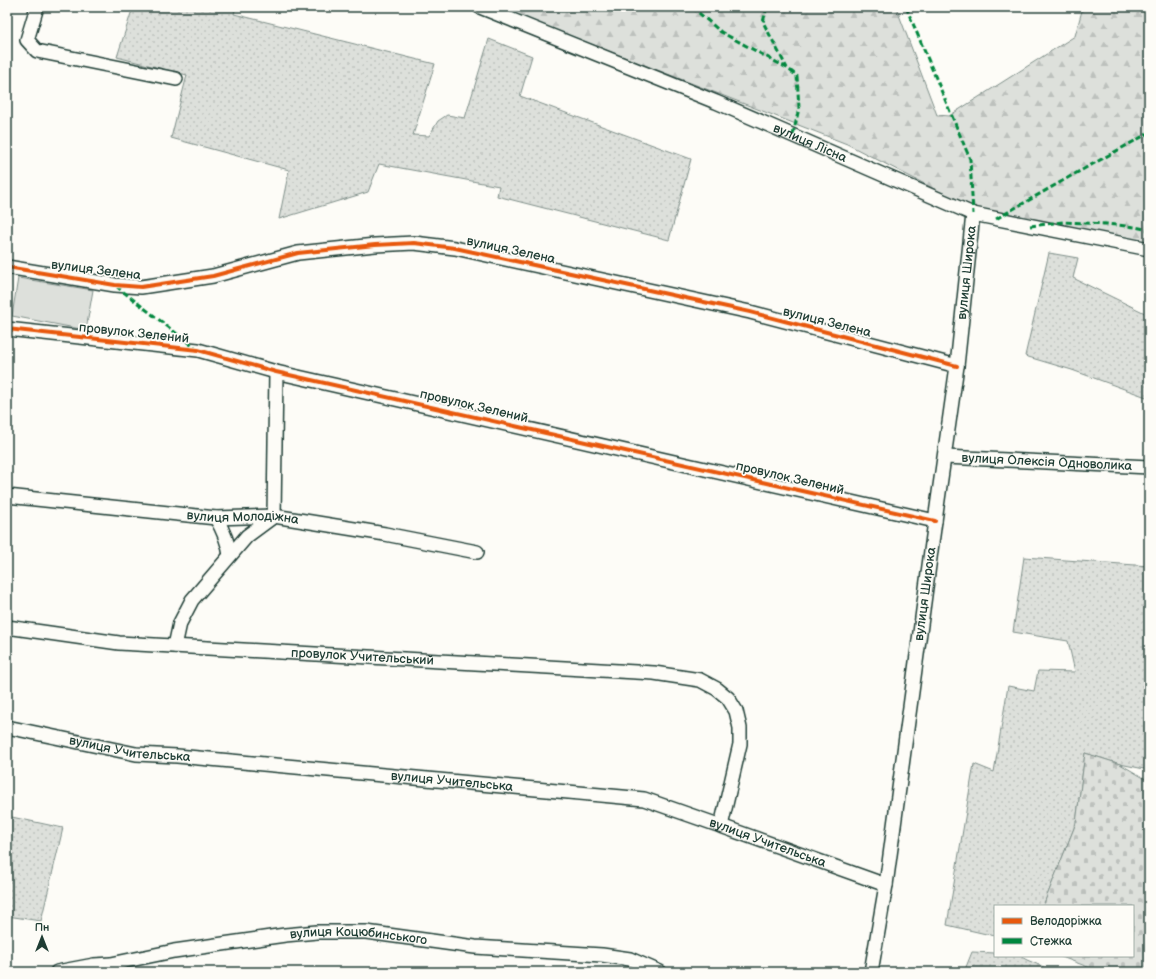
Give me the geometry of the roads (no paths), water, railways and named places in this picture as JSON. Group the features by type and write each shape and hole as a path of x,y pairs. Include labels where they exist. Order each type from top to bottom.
{"street":[{"path":"37,7 27,40 37,51 176,79"},
{"name":"вулиця Лісна","path":"480,7 723,105 973,214 1149,249"},
{"name":"вулиця Широка","path":"871,972 886,885 957,366 973,214"},
{"name":"вулиця Зелена","path":"7,267 115,285 141,287 213,276 298,253 376,245 414,243 455,248 750,312 957,366"},
{"name":"провулок Зелений","path":"7,329 198,350 276,372 935,521"},
{"path":"175,646 180,623 192,600 247,536 274,516 276,372"},
{"name":"вулиця Олексія Одноволика","path":"944,457 1149,467"},
{"name":"вулиця Молодіжна","path":"7,496 216,518 274,516 384,534 477,552"},
{"path":"216,518 226,536 230,555"},
{"name":"провулок Учительський","path":"7,627 119,644 654,672 700,680 717,689 728,698 736,711 740,728 740,744 721,826"},
{"name":"вулиця Учительська","path":"7,727 136,754 177,756 644,799 886,885"},
{"name":"вулиця Коцюбинського","path":"57,972 94,965 111,964 174,951 285,935 317,932 366,932 476,947 602,955 630,959 660,972"}]}
